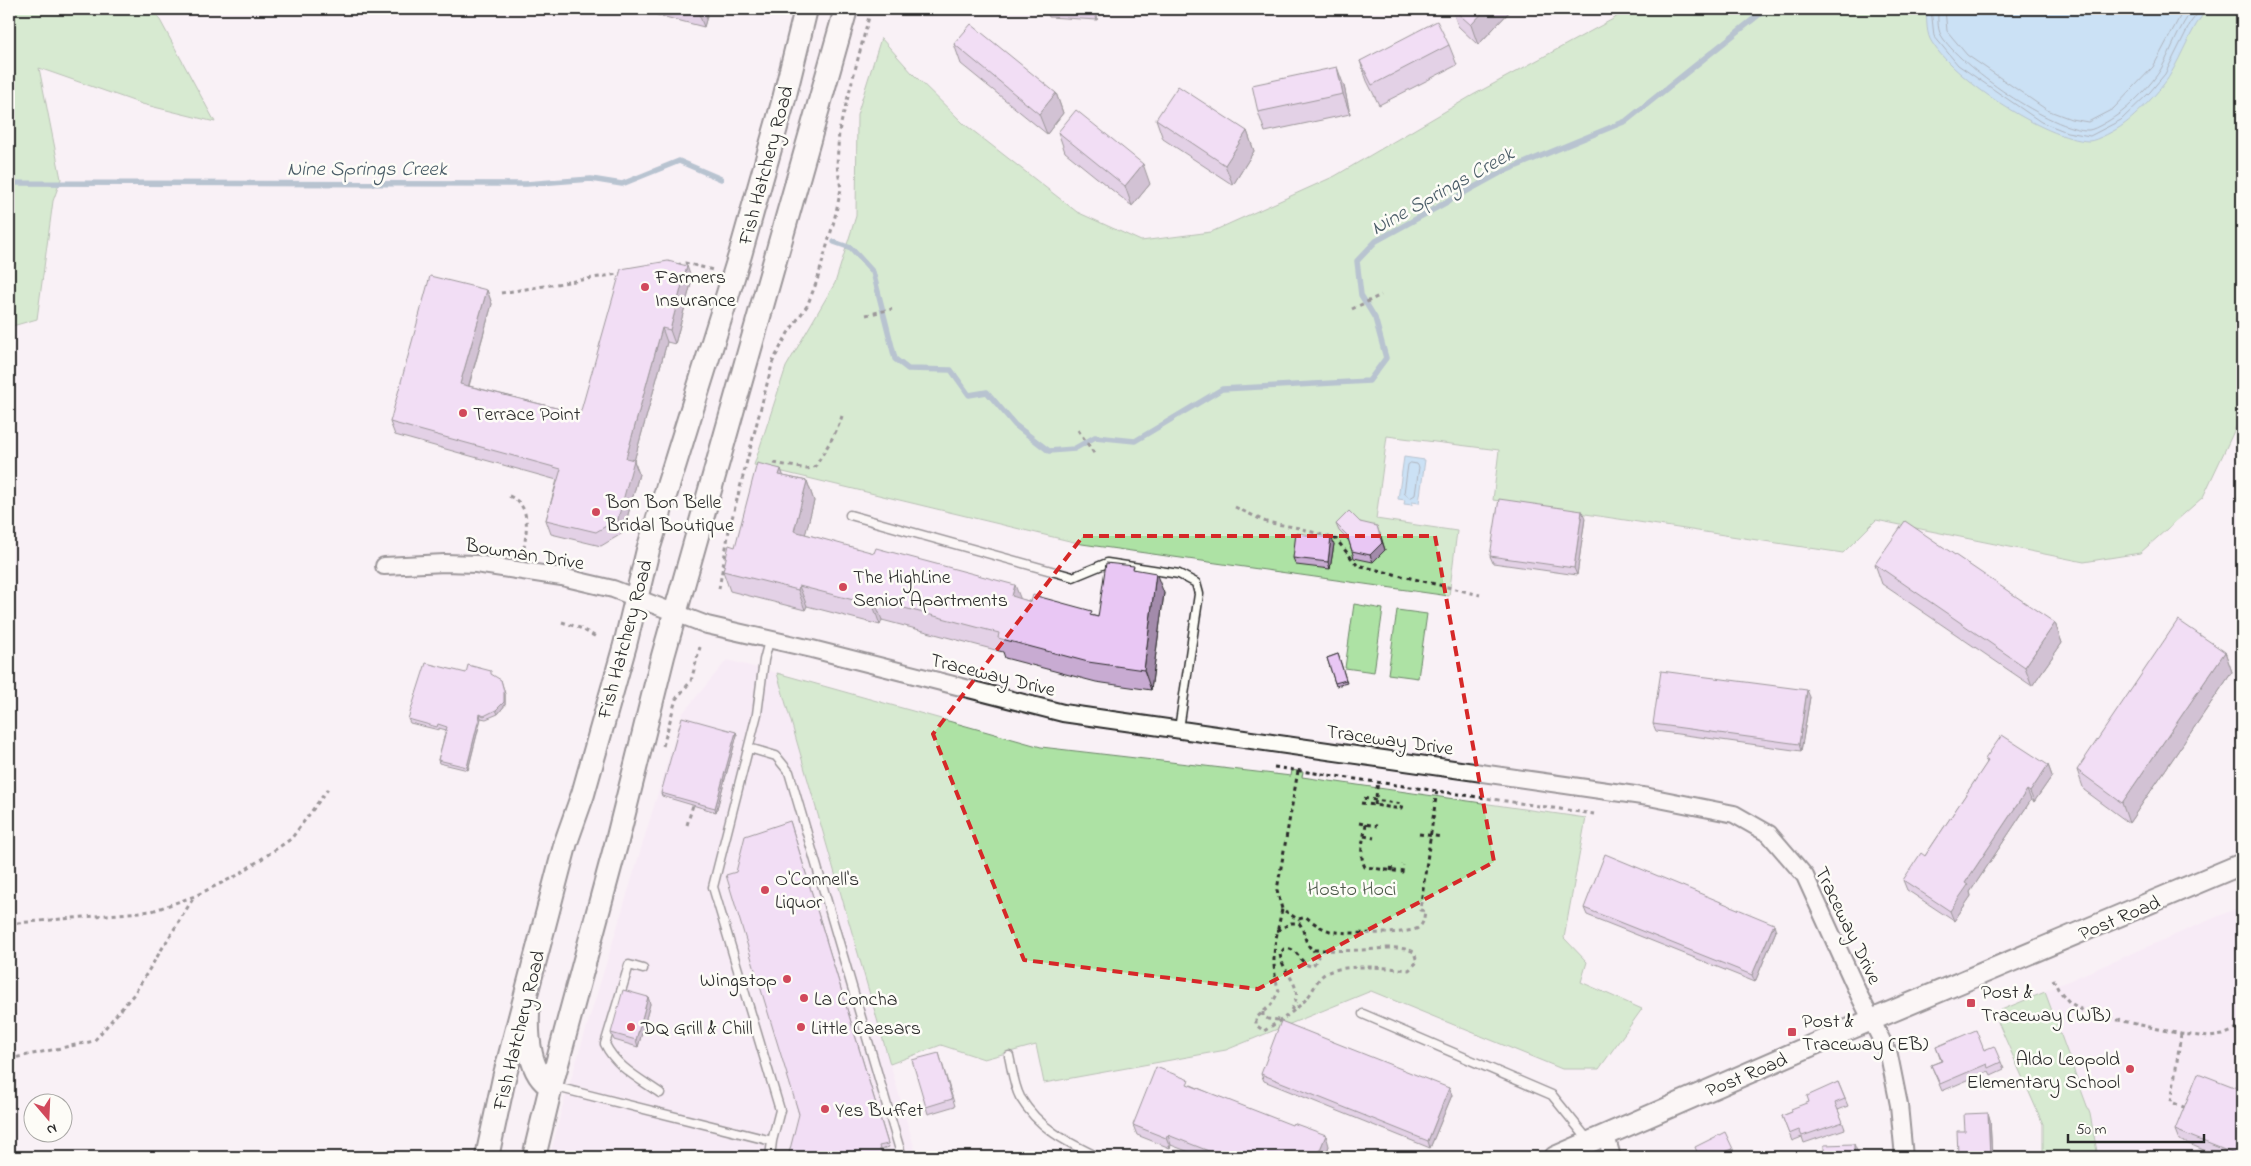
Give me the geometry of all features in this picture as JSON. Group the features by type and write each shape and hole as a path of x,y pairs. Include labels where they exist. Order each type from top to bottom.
{"main road":[{"name":"Fish Hatchery Road","path":"534,1157 551,1086 618,840 663,656 648,550 740,255 784,98 806,9"},
{"name":"Fish Hatchery Road","path":"487,1157 504,1078 566,842 582,794 656,606 846,9"},
{"path":"530,979 528,1020 533,1060 542,1081 551,1086"}],"street":[{"name":"Bowman Drive","path":"384,566 445,563 476,564 562,577 613,589 656,606"},
{"name":"Traceway Drive","path":"656,606 707,625 769,641 812,649 1063,713 1649,797 1734,814 1769,834 1805,876 1860,997 1889,1055 1898,1105 1904,1157"},
{"name":"Post Road","path":"1555,1157 1872,1020 2242,864"},
{"path":"1598,1139 1612,1157"}],"lane":[{"path":"850,515 1073,577 1107,564 1179,574 1196,582 1199,594 1179,730"},
{"path":"769,641 764,660 757,714 713,887 780,1110 770,1157"},
{"path":"749,748 776,756 789,772 902,1157"},
{"path":"644,969 629,965 605,1044 610,1055 622,1067 660,1093"},
{"path":"1363,1014 1552,1094 1598,1139"},
{"path":"1009,1056 1020,1096 1032,1114 1056,1136 1098,1157"},
{"path":"551,1086 772,1141"}],"path":[{"path":"719,589 729,530 773,361 788,333 807,306 817,281 834,221 841,189 837,166 839,131 871,9"},
{"path":"676,265 685,263 713,270"},
{"path":"501,293 627,273"},
{"path":"1352,309 1381,295"},
{"path":"866,315 892,309"},
{"path":"774,463 807,469 816,466 832,442 842,416"},
{"path":"1078,430 1096,456"},
{"path":"509,496 520,503 528,522 524,548"},
{"path":"1235,507 1266,522 1300,528 1336,539 1357,565 1480,595"},
{"path":"562,622 580,628 598,638"},
{"path":"696,665 700,648"},
{"path":"1274,767 1594,814"},
{"path":"1298,771 1276,890 1282,909 1272,959 1279,990 1277,997 1256,1018 1256,1025 1264,1031 1280,1020 1307,998 1322,976 1331,972 1363,967 1409,970 1417,962 1414,952 1409,950 1386,948 1313,950"},
{"path":"1375,805 1378,781"},
{"path":"16,923 152,911 195,896 236,876 291,839 328,788"},
{"path":"1277,931 1291,922 1299,921 1306,917 1330,931 1401,932 1418,928 1422,923 1425,911 1420,910 1437,790"},
{"path":"1361,803 1401,809 1402,807 1402,804 1362,798"},
{"path":"688,825 693,805"},
{"path":"1359,823 1377,826"},
{"path":"1366,824 1362,860 1365,866 1402,872 1403,865"},
{"path":"1419,834 1442,837"},
{"path":"1364,836 1374,838"},
{"path":"1391,870 1392,864"},
{"path":"9,1059 94,1041 134,994 195,896"},
{"path":"1282,909 1299,921 1303,928 1305,939 1318,957 1313,966 1306,966 1295,951 1290,948 1284,949 1280,954 1283,965 1294,983 1297,994 1295,1004 1289,1013"},
{"path":"2053,980 2069,1002 2087,1013 2181,1034 2210,1037 2223,1035 2242,1027"},
{"path":"1263,1012 1263,1016 1268,1019 1280,1020"},
{"path":"2181,1034 2171,1102 2191,1110"}],"highlighted area":[{"path":"1083,536 1435,536 1494,862 1258,989 1024,960 933,734"}],"shaded area":[{"path":"727,660 777,673 917,1157 550,1157 561,1112 682,714"},
{"name":"Aldo Leopold Elementary School","path":"2242,906 2242,1157 2043,1157 2043,1124 1994,1013"}],"green space":[{"path":"9,9 154,9 215,122 142,104 39,68 61,179 53,201 37,319 9,327"},
{"path":"1625,9 2242,9 2242,414 2203,497 2140,553 2084,562 1876,520 1843,553 1493,500 1499,450 1387,436 1376,519 1457,531 1449,596 1082,544 754,465 786,367 835,283 856,216 857,115 881,38 913,74 963,123 1077,212 1141,241 1211,232 1335,176 1473,95 1615,18"},
{"path":"1354,604 1383,609 1374,672 1345,668"},
{"path":"1397,610 1427,614 1418,678 1388,674"},
{"name":"Hosto Hoci","path":"777,673 1041,747 1291,776 1292,770 1303,772 1302,777 1586,818 1564,938 1587,962 1581,982 1642,1009 1599,1069 1562,1069 1371,991 1226,1050 1044,1083 1036,1045 984,1059 941,1045 890,1064"},
{"path":"2045,992 2090,1114 2098,1157 2043,1157 2043,1124 1994,1013"}],"water":[{"path":"1926,9 2207,9 2167,81 2123,125 2102,137 2089,141 2071,138 2025,118 2001,104 1957,71 1930,39 1927,28"},
{"path":"1404,457 1425,460 1419,503 1412,502 1412,505 1404,504 1405,500 1398,499"}],"building":[{"path":"1453,9 1486,9 1471,25"},
{"path":"1437,21 1449,45 1372,85 1360,61"},
{"path":"971,24 1056,93 1039,114 954,44"},
{"path":"1337,67 1343,94 1258,112 1252,85"},
{"path":"1178,86 1247,131 1225,165 1156,119"},
{"path":"1076,110 1143,164 1125,186 1058,132"},
{"name":"Terrace Point","path":"668,261 687,266 670,330 662,328 626,458 634,460 618,519 596,532 546,520 561,469 390,422 430,276 487,290 460,384 580,414 621,269"},
{"name":"The HighLine Senior Apartments","path":"757,463 781,469 779,475 807,481 794,531 874,553 876,548 1015,585 1012,596 1031,602 1033,595 1092,611 1090,615 1098,617 1106,563 1134,566 1133,569 1156,573 1144,670 1088,662 998,638 999,633 874,600 873,605 799,586 798,590 723,571 729,545 735,547"},
{"path":"1499,499 1582,511 1574,568 1490,556"},
{"path":"1349,511 1360,522 1377,526 1382,543 1370,555 1352,551 1347,535 1336,524"},
{"path":"1905,521 2055,623 2025,667 1875,564"},
{"path":"1296,533 1331,537 1328,562 1293,558"},
{"path":"2178,620 2225,652 2122,803 2077,770"},
{"path":"1338,654 1346,680 1335,683 1327,658"},
{"path":"426,663 466,673 468,665 491,671 491,674 501,680 504,702 496,710 484,716 480,714 467,767 438,760 447,727 438,724 437,727 408,719"},
{"path":"1661,671 1807,690 1799,744 1653,724"},
{"path":"682,717 736,732 715,808 661,793"},
{"path":"2002,735 2048,765 2030,792 2027,790 1965,883 1968,885 1950,911 1903,880 1921,853 1925,856 1988,761 1985,759"},
{"name":"La Concha","path":"790,821 888,1144 879,1146 882,1157 788,1157 799,1114 726,875 736,872 745,836"},
{"path":"1605,854 1774,924 1752,975 1584,908"},
{"name":"DQ Grill & Chill","path":"623,990 648,997 636,1040 611,1033"},
{"path":"1281,1021 1449,1088 1428,1141 1261,1074"},
{"path":"1976,1030 1984,1050 1994,1046 2001,1062 1988,1068 1987,1064 1940,1084 1931,1065 1942,1061 1936,1047"},
{"path":"939,1053 952,1099 926,1107 912,1060"},
{"path":"1156,1067 1189,1080 1187,1084 1292,1125 1293,1123 1326,1135 1317,1157 1224,1157 1168,1135 1166,1138 1133,1125"},
{"path":"2198,1073 2242,1090 2242,1157 2175,1130"},
{"path":"1838,1082 1845,1099 1835,1103 1843,1122 1802,1136 1799,1130 1789,1134 1782,1116 1792,1112 1791,1109 1809,1102 1807,1096"},
{"path":"1988,1113 1990,1157 1966,1157 1966,1153 1958,1154 1957,1131 1965,1131 1964,1114"},
{"path":"1725,1132 1733,1149 1722,1153 1724,1157 1686,1157 1697,1152 1695,1147"},
{"path":"1854,1144 1854,1157 1824,1157 1824,1145"}],"waterway":[{"name":"Nine Springs Creek","path":"834,242 851,248 873,272 895,359 908,369 951,370 969,395 987,392 1015,425 1049,451 1074,449 1095,437 1135,441 1222,389 1369,381 1386,358 1375,318 1361,295 1357,261 1376,241 1500,173 1626,121 1766,9"},
{"name":"Nine Springs Creek","path":"9,175 11,183 526,184 591,179 622,184 679,161 721,179"}],"place":[{"name":"Farmers Insurance","path":"645,287"},
{"name":"Terrace Point","path":"463,413"},
{"name":"Bon Bon Belle Bridal Boutique","path":"596,512"},
{"name":"The HighLine Senior Apartments","path":"843,587"},
{"name":"O'Connell's Liquor","path":"765,890"},
{"name":"Wingstop","path":"787,979"},
{"name":"La Concha","path":"804,998"},
{"name":"Post & Traceway (WB)","path":"1971,1003"},
{"name":"DQ Grill & Chill","path":"631,1027"},
{"name":"Little Caesars","path":"801,1027"},
{"name":"Post & Traceway (EB)","path":"1792,1032"},
{"name":"Aldo Leopold Elementary School","path":"2130,1069"},
{"name":"Yes Buffet","path":"825,1109"}]}
